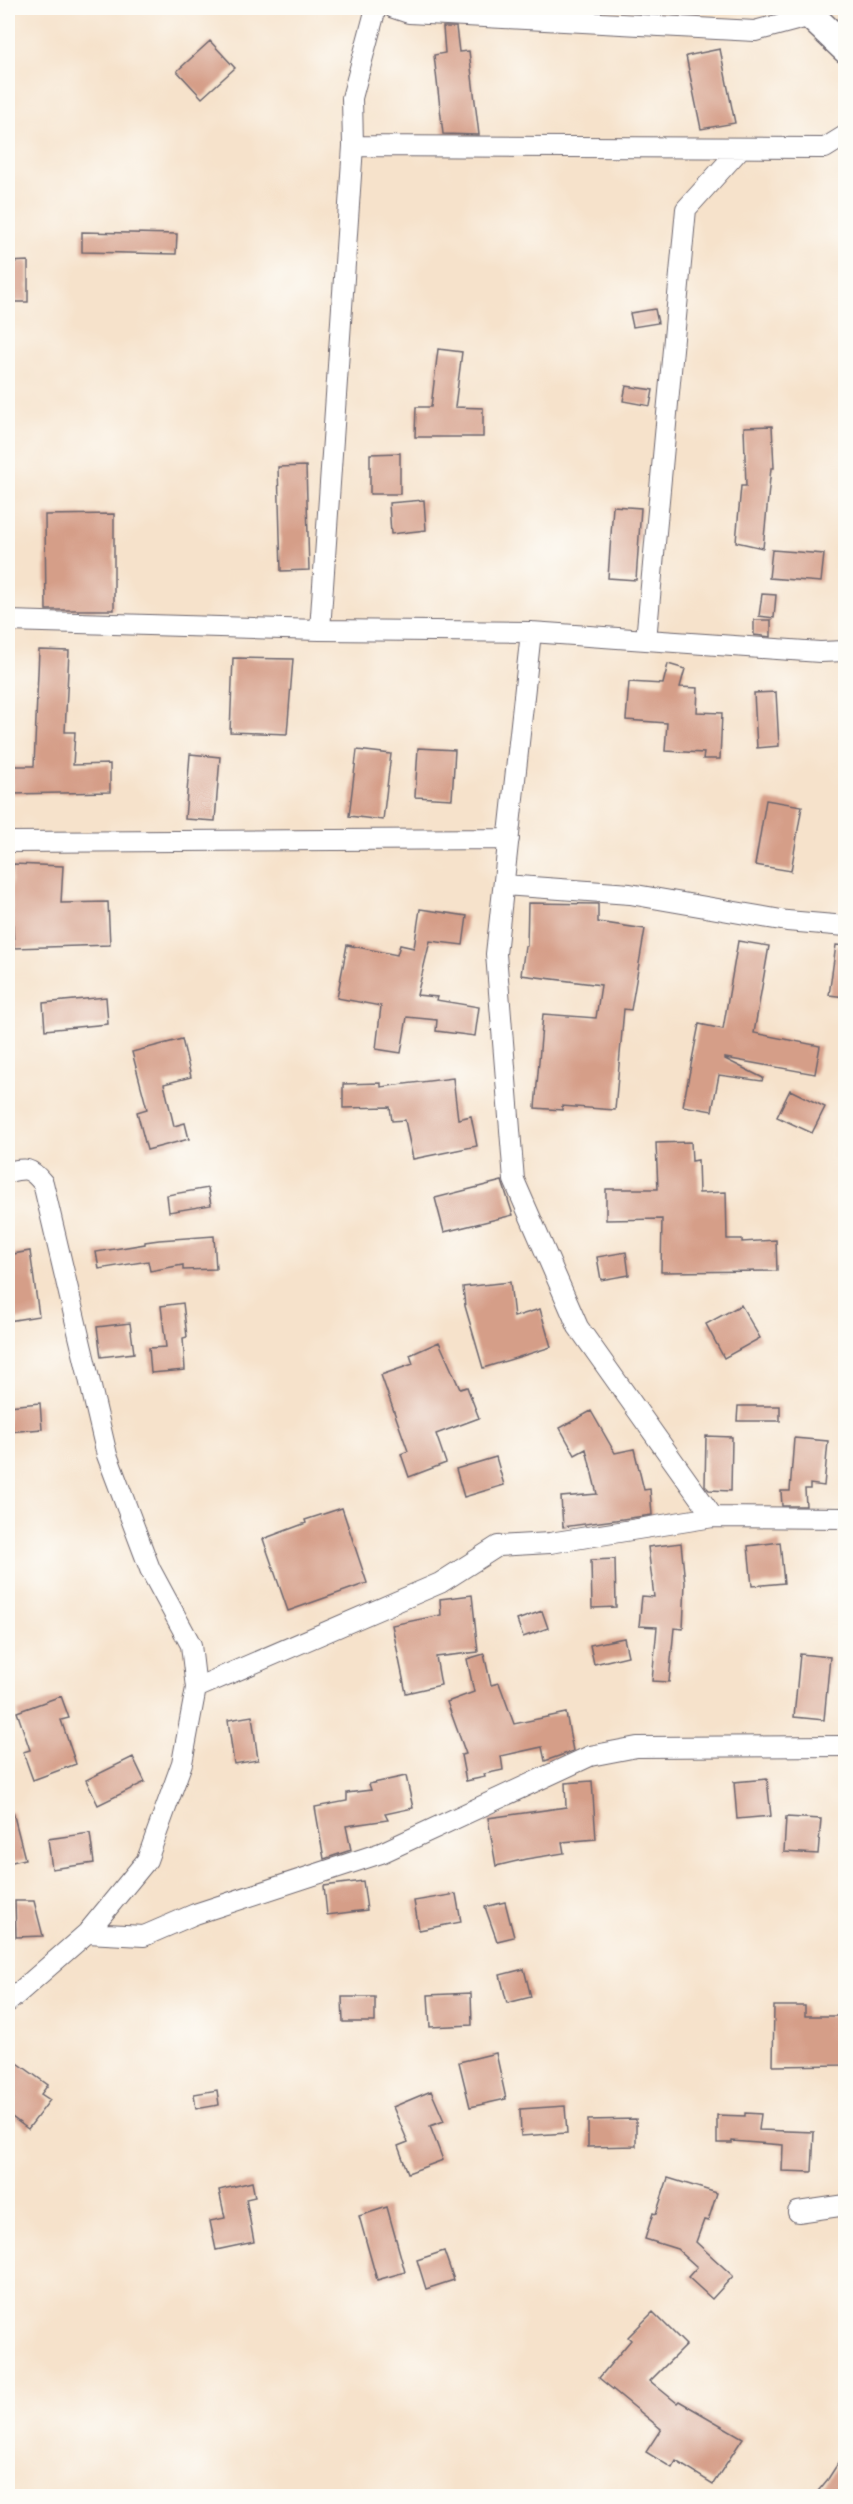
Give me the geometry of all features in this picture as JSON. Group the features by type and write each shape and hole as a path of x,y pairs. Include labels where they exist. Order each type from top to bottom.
{"street":[{"path":"320,630 353,146 352,98 376,8"},
{"path":"394,8 409,14 755,31 807,12 846,49"},
{"path":"353,146 825,148 846,135"},
{"path":"646,640 686,209 741,148"},
{"path":"8,621 320,630 531,632 820,652 846,651"},
{"path":"531,632 496,954 514,1180 578,1327 714,1516"},
{"path":"8,842 509,839"},
{"path":"504,885 630,894 787,921 846,927"},
{"path":"8,1173 22,1169 34,1171 43,1182 107,1455 150,1569 191,1645 196,1688 183,1763 147,1860 87,1934 8,2002"},
{"path":"196,1688 440,1583 498,1546 550,1543 714,1516 846,1518"},
{"path":"87,1934 144,1936 195,1914 381,1853 590,1756 637,1747 846,1746"},
{"path":"798,2212 846,2205"}],"building":[{"path":"443,27 456,27 459,52 469,51 479,135 443,134 434,55 445,53"},
{"path":"210,41 235,68 202,98 177,71"},
{"path":"720,49 735,123 701,129 686,56"},
{"path":"82,232 177,234 176,254 82,252"},
{"path":"28,261 28,302 8,302 8,262"},
{"path":"655,309 658,323 633,327 630,313"},
{"path":"438,349 462,352 455,407 483,408 483,437 415,437 416,407 431,407"},
{"path":"626,386 653,390 650,406 623,401"},
{"path":"772,426 774,468 771,468 763,548 736,542 741,486 746,486 744,427"},
{"path":"400,453 400,494 370,494 370,454"},
{"path":"306,466 309,570 281,571 278,467"},
{"path":"424,500 426,530 391,534 389,503"},
{"path":"613,506 641,508 636,580 608,578"},
{"path":"114,514 114,610 46,610 45,515"},
{"path":"772,550 824,554 821,582 769,578"},
{"path":"762,594 776,595 774,618 759,616"},
{"path":"754,620 771,620 771,637 754,635"},
{"path":"39,650 69,651 65,732 75,732 73,765 110,764 110,792 12,794 12,766 34,766"},
{"path":"233,658 293,659 287,734 230,732"},
{"path":"668,664 685,669 680,687 698,688 697,712 722,713 720,759 703,759 704,753 665,751 667,723 626,720 629,682 663,684"},
{"path":"776,692 779,746 757,748 754,693"},
{"path":"418,748 455,750 452,799 415,797"},
{"path":"357,750 391,754 383,820 349,816"},
{"path":"190,754 220,757 215,821 185,819"},
{"path":"766,800 802,806 791,871 755,865"},
{"path":"13,864 63,866 61,903 108,902 110,945 14,948 11,888"},
{"path":"528,903 598,904 598,922 645,929 631,1010 624,1009 615,1110 562,1106 562,1110 535,1108 543,1014 596,1018 601,985 521,975 525,946 527,946"},
{"path":"420,909 467,916 463,945 430,941 417,995 437,997 436,1000 479,1007 475,1036 436,1031 437,1020 407,1017 401,1053 376,1049 381,1006 337,998 347,945 397,955 400,945 414,948"},
{"path":"738,941 769,946 754,1033 820,1046 815,1074 725,1058 763,1078 762,1081 719,1075 712,1111 683,1106 699,1024 723,1029"},
{"path":"836,945 846,946 846,997 829,995"},
{"path":"106,997 108,1024 45,1030 43,1003"},
{"path":"182,1039 191,1077 164,1084 174,1126 185,1123 189,1139 147,1150 137,1112 147,1109 132,1052"},
{"path":"453,1078 458,1119 471,1116 477,1146 413,1159 405,1120 392,1121 390,1107 343,1108 343,1084 381,1083 381,1087"},
{"path":"790,1090 825,1107 812,1133 777,1117"},
{"path":"691,1142 692,1161 698,1160 699,1193 726,1192 727,1239 742,1239 742,1242 776,1240 777,1271 661,1272 662,1219 606,1220 606,1189 658,1189 656,1143"},
{"path":"502,1181 513,1215 444,1232 435,1198"},
{"path":"208,1188 211,1205 169,1212 167,1195"},
{"path":"214,1236 216,1269 183,1270 183,1265 150,1271 148,1261 99,1269 96,1252 159,1240"},
{"path":"30,1251 39,1316 8,1321 8,1255"},
{"path":"626,1252 629,1275 601,1280 597,1257"},
{"path":"510,1282 514,1317 540,1309 551,1347 483,1368 465,1306 463,1287"},
{"path":"183,1303 187,1337 183,1338 185,1370 151,1373 149,1348 166,1347 161,1306"},
{"path":"741,1305 760,1338 724,1358 706,1324"},
{"path":"130,1323 134,1353 101,1357 97,1327"},
{"path":"439,1342 460,1389 467,1387 479,1418 436,1434 446,1463 409,1477 401,1454 408,1451 381,1375 413,1364 410,1355"},
{"path":"40,1403 42,1429 8,1432 8,1406"},
{"path":"738,1406 780,1406 780,1421 737,1421"},
{"path":"591,1411 615,1453 634,1449 644,1490 650,1489 652,1515 563,1527 561,1497 597,1494 586,1449 575,1455 560,1428"},
{"path":"706,1436 732,1437 731,1491 709,1490 705,1486"},
{"path":"794,1438 828,1441 824,1486 810,1484 810,1489 805,1489 806,1506 782,1506 781,1491 790,1491"},
{"path":"496,1457 504,1485 464,1497 456,1469"},
{"path":"342,1508 367,1583 288,1611 263,1539 306,1523 305,1520"},
{"path":"780,1542 784,1583 752,1586 748,1546"},
{"path":"681,1543 685,1583 683,1629 674,1628 669,1682 652,1681 657,1627 639,1626 642,1596 654,1597 648,1547"},
{"path":"615,1559 616,1607 592,1608 591,1560"},
{"path":"472,1595 478,1652 436,1657 441,1685 406,1693 392,1625 441,1615 440,1599"},
{"path":"542,1611 548,1628 523,1637 517,1620"},
{"path":"624,1638 628,1656 594,1664 590,1645"},
{"path":"484,1654 491,1685 499,1683 514,1724 566,1713 573,1751 545,1761 542,1747 501,1756 503,1770 466,1781 461,1755 466,1754 447,1702 474,1692 467,1659"},
{"path":"800,1654 830,1657 824,1720 794,1717"},
{"path":"61,1696 69,1718 61,1720 76,1764 33,1780 23,1752 30,1750 17,1712"},
{"path":"252,1716 258,1760 234,1764 228,1720"},
{"path":"133,1757 145,1782 98,1805 86,1780"},
{"path":"406,1776 413,1808 385,1814 388,1820 346,1826 351,1850 324,1859 315,1807 347,1801 347,1793 371,1790 369,1784"},
{"path":"767,1779 771,1816 737,1819 734,1782"},
{"path":"592,1781 596,1839 562,1842 564,1853 496,1866 488,1818 566,1807 565,1783"},
{"path":"13,1812 25,1859 8,1863 8,1813"},
{"path":"786,1817 821,1819 818,1854 784,1852"},
{"path":"90,1833 94,1863 52,1869 48,1839"},
{"path":"363,1881 367,1910 327,1915 324,1886"},
{"path":"456,1894 461,1922 419,1930 414,1901"},
{"path":"15,1901 34,1901 43,1936 16,1937"},
{"path":"505,1902 514,1937 497,1941 485,1907"},
{"path":"524,1969 531,1997 507,2003 500,1975"},
{"path":"471,1993 472,2025 430,2027 428,1995"},
{"path":"342,1997 375,1997 375,2022 343,2022"},
{"path":"774,2006 805,2006 805,2016 843,2016 842,2065 773,2066"},
{"path":"496,2053 506,2099 470,2107 459,2062"},
{"path":"8,2056 48,2085 41,2094 50,2100 28,2129 8,2114"},
{"path":"217,2090 219,2105 196,2109 194,2094"},
{"path":"431,2091 444,2121 430,2126 443,2160 408,2173 398,2146 408,2142 393,2107"},
{"path":"565,2106 567,2133 521,2136 520,2109"},
{"path":"745,2113 761,2114 759,2130 814,2132 812,2172 782,2171 783,2145 732,2141 732,2143 717,2143 717,2115 745,2116"},
{"path":"636,2119 636,2146 588,2147 588,2120"},
{"path":"668,2178 717,2193 708,2221 704,2220 696,2242 733,2276 712,2299 688,2277 697,2267 677,2249 645,2239"},
{"path":"252,2182 255,2197 246,2199 254,2242 216,2250 210,2221 225,2218 219,2190"},
{"path":"387,2207 405,2272 377,2280 359,2216"},
{"path":"444,2251 454,2280 426,2289 417,2260"},
{"path":"653,2312 686,2345 650,2381 677,2403 679,2401 743,2438 713,2484 676,2461 672,2468 646,2452 661,2429 599,2378 631,2340 628,2337"},
{"path":"846,2451 846,2496 814,2496 828,2479"}]}
